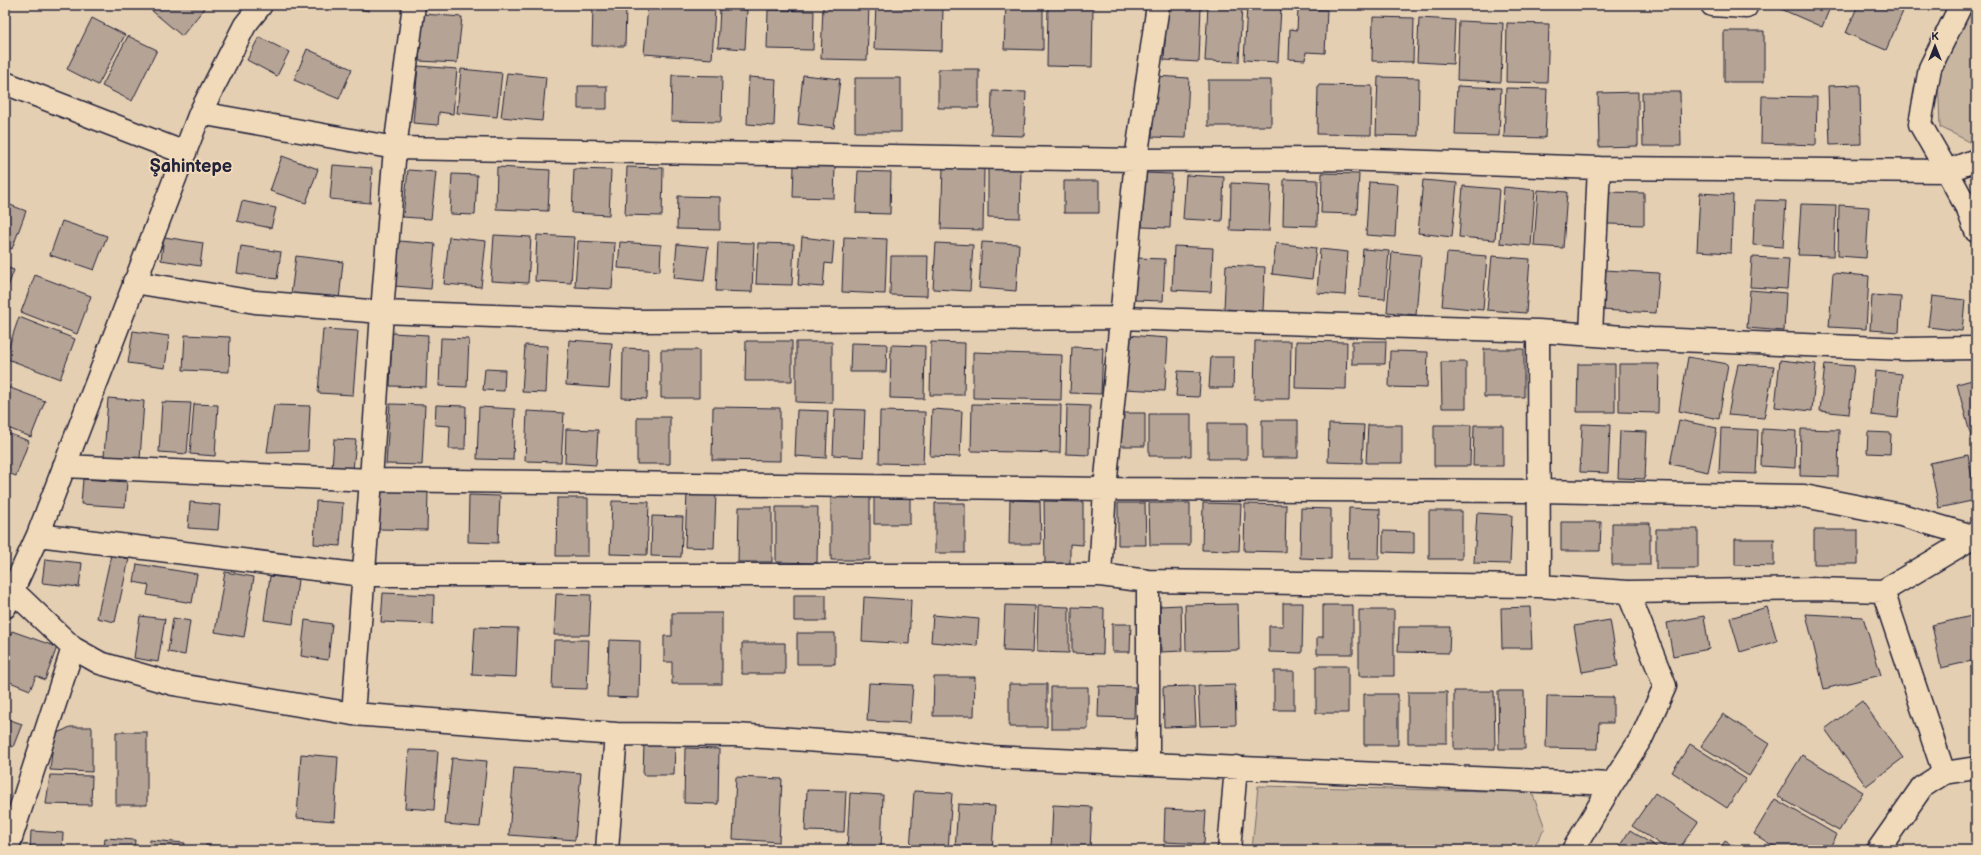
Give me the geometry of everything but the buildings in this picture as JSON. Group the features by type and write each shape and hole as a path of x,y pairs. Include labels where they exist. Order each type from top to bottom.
{"street":[{"path":"261,5 245,25 200,113 38,535 8,598 73,648 100,663 173,684 353,714 616,734 736,735 889,746 990,757 1612,784"},
{"path":"353,714 382,312 396,148 414,5"},
{"path":"1100,575 1104,489 1136,160 1158,5"},
{"path":"1712,5 1746,7 1747,5"},
{"path":"1961,5 1930,68 1920,124 1968,210 1976,231"},
{"path":"5,83 185,153"},
{"path":"200,113 396,148 1136,160 1341,159 1599,168 1947,171 1976,160"},
{"path":"1591,334 1599,168"},
{"path":"134,282 255,302 382,312 636,321 1120,318 1538,331 1652,339 1897,348 1976,348"},
{"path":"1538,331 1539,586"},
{"path":"64,466 371,480 1104,489 1539,491 1804,496 1901,515 1975,537"},
{"path":"38,535 363,575 1100,575 1148,580 1539,586 1628,592 1816,589 1884,591 1975,537"},
{"path":"1148,580 1148,763"},
{"path":"1884,591 1944,773"},
{"path":"1573,850 1642,737 1665,686 1628,592"},
{"path":"8,850 73,648"},
{"path":"607,850 616,734"},
{"path":"1229,850 1236,767"},
{"path":"1878,850 1922,787 1944,773 1976,768"}],"shaded area":[{"path":"1974,5 1976,5 1976,145 1940,127 1938,75"},
{"path":"1258,786 1532,792 1545,828 1532,850 1252,850"}],"district":[{"name":"Şahintepe","path":"191,166"}]}
